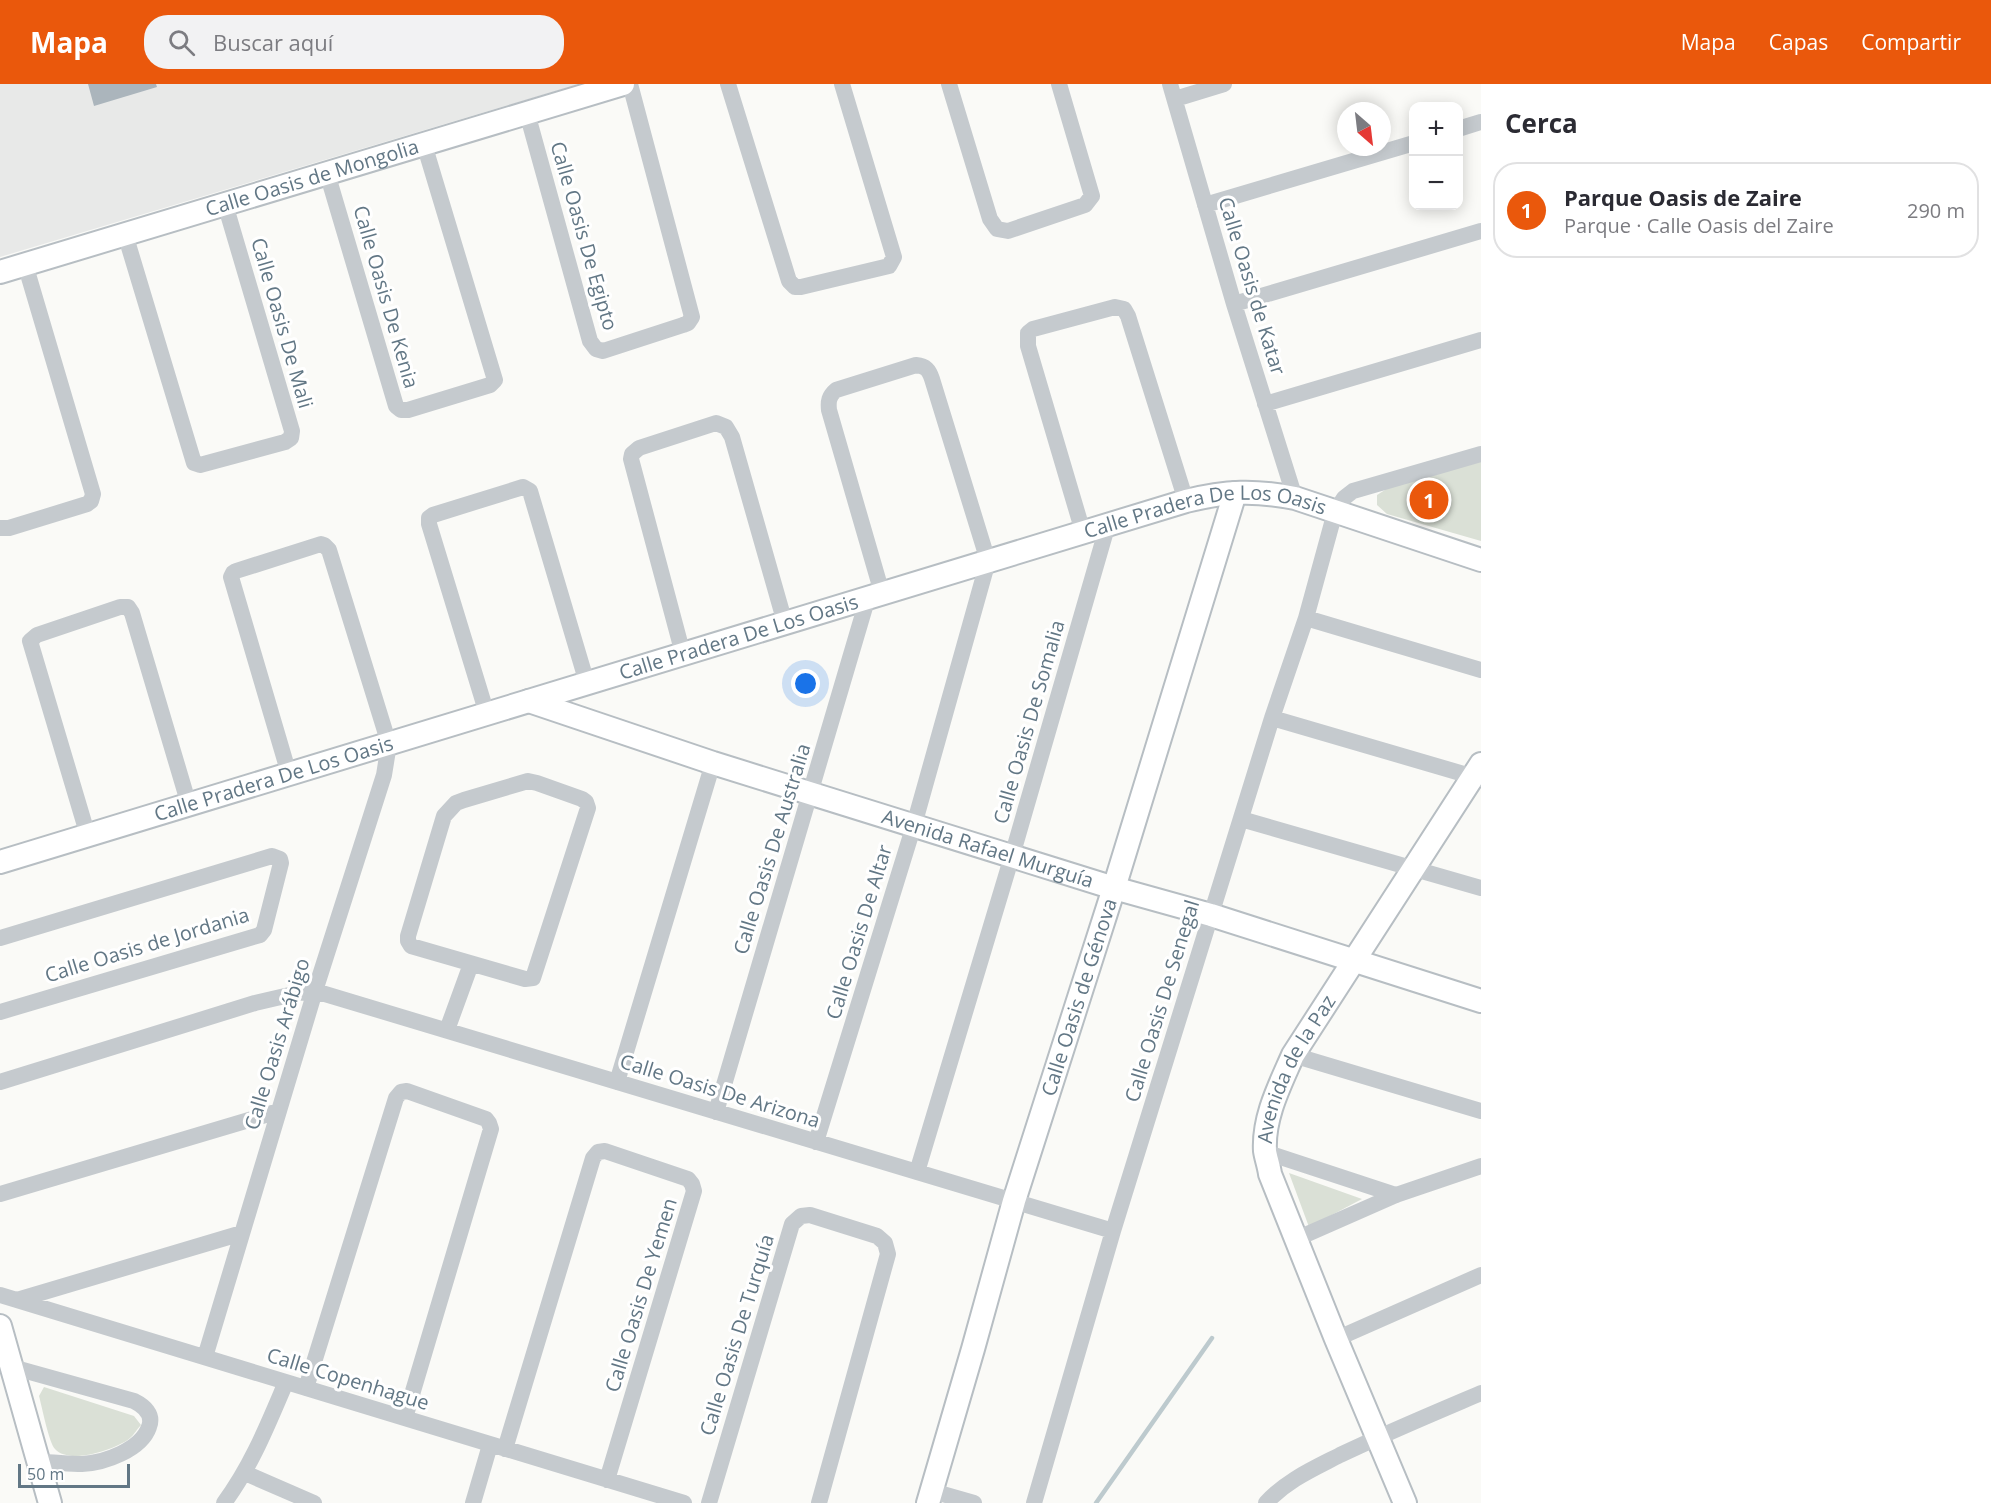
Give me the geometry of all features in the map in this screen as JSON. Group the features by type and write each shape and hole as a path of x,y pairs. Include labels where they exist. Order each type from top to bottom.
{"street":[{"name":"Calle Oasis de Mongolia","path":"0,272 622,84"},
{"name":"Calle Oasis De Egipto","path":"527,113 590,341 596,349 603,351 683,326 692,317 630,84"},
{"path":"728,84 789,281 795,287 801,288 889,266 894,257 842,84"},
{"path":"949,84 990,219 997,229 1008,231 1085,205 1092,196 1059,84"},
{"path":"1172,92 1224,84"},
{"name":"Calle Oasis de Katar","path":"1172,92 1234,304 1295,498"},
{"path":"1463,127 1481,122"},
{"name":"Calle Oasis De Kenia","path":"327,173 396,406 401,410 408,410 490,385 495,380 424,144"},
{"path":"1205,206 1409,144"},
{"name":"Calle Oasis De Mali","path":"125,234 194,463 200,465 285,442 291,438 292,431 225,204"},
{"path":"1234,304 1481,231"},
{"path":"0,528 9,528 87,504 91,501 93,494 25,264"},
{"path":"1083,532 1028,346 1027,336 1034,329 1115,307 1124,309 1186,501"},
{"path":"1265,404 1481,340"},
{"path":"875,595 828,401 830,395 836,390 916,365 926,368 932,379 988,561"},
{"path":"683,654 631,459 632,454 639,448 716,423 726,427 732,437 785,623"},
{"path":"1335,512 1344,498 1353,491 1481,454"},
{"path":"487,714 429,519 433,515 523,487 530,491 587,683"},
{"name":"Calle Oasis de Génova","path":"930,1497 1014,1202 1114,888 1235,493"},
{"name":"Calle Pradera De Los Oasis","path":"0,862 1108,524 1210,495 1267,493 1295,498 1481,560"},
{"name":"Calle Oasis De Senegal","path":"1034,1503 1113,1231 1272,718 1306,618 1335,512"},
{"name":"Calle Oasis De Somalia","path":"917,1172 1108,524"},
{"path":"289,774 231,578 236,571 318,544 324,545 329,550 389,744"},
{"name":"Calle Oasis De Altar","path":"816,1142 914,825 988,561"},
{"name":"Calle Oasis De Australia","path":"716,1112 810,794 875,595"},
{"path":"88,836 30,641 37,635 120,607 130,609 189,805"},
{"path":"1306,618 1481,670"},
{"name":"Avenida Rafael Murguía","path":"529,701 810,794 1114,888 1211,915 1481,1001"},
{"path":"1272,718 1478,773"},
{"name":"Calle Oasis Arábigo","path":"206,1357 315,991 384,775 389,744"},
{"path":"617,1082 713,763"},
{"name":"Avenida de la Paz","path":"1405,1503 1270,1174 1265,1152 1265,1139 1275,1096 1293,1055 1414,867 1478,773"},
{"path":"528,781 582,799 588,808 534,978 525,979 471,964 416,948 408,941 444,816 456,803 528,781"},
{"path":"1241,819 1481,888"},
{"name":"Calle Oasis de Jordania","path":"0,938 272,855 281,862 264,930 260,935 0,1012"},
{"path":"447,1030 471,964"},
{"path":"0,1082 255,1004 315,991"},
{"name":"Calle Oasis De Arizona","path":"315,991 1113,1231"},
{"path":"1293,1055 1481,1111"},
{"path":"306,1388 396,1098 401,1092 407,1091 486,1119 490,1129 405,1418"},
{"path":"0,1194 279,1111"},
{"name":"Calle Oasis De Yemen","path":"497,1447 593,1158 598,1152 605,1151 687,1179 694,1191 607,1480"},
{"path":"1265,1152 1396,1195"},
{"path":"1296,1239 1396,1195 1481,1166"},
{"name":"Calle Oasis De Turquía","path":"709,1503 792,1224 801,1216 810,1215 877,1236 885,1244 888,1254 819,1503"},
{"path":"17,1300 242,1233"},
{"path":"1336,1339 1481,1275"},
{"name":"Calle Copenhague","path":"0,1295 684,1503"},
{"path":"0,1326 50,1503"},
{"path":"12,1367 134,1401 147,1410 150,1416 149,1429 140,1441 117,1456 84,1464 39,1462"},
{"path":"224,1503 245,1473 286,1382"},
{"path":"1266,1503 1276,1492 1298,1476 1378,1437 1481,1393"},
{"path":"473,1503 497,1447"},
{"path":"245,1473 314,1503"},
{"path":"930,1497 975,1503"}],"shaded area":[{"path":"0,84 579,84 0,257"},
{"path":"1481,460 1481,541 1387,514 1377,505 1377,495 1388,488"},
{"path":"1289,1173 1362,1199 1309,1227"},
{"path":"44,1387 134,1416 141,1425 129,1439 103,1451 81,1456 62,1454 55,1449 46,1424 39,1396"}],"building":[{"path":"88,84 156,84 157,87 94,106"}],"waterway":[{"path":"1096,1503 1212,1338"}],"place":[{"name":"Parque Oasis de Zaire","path":"1429,500"}]}
